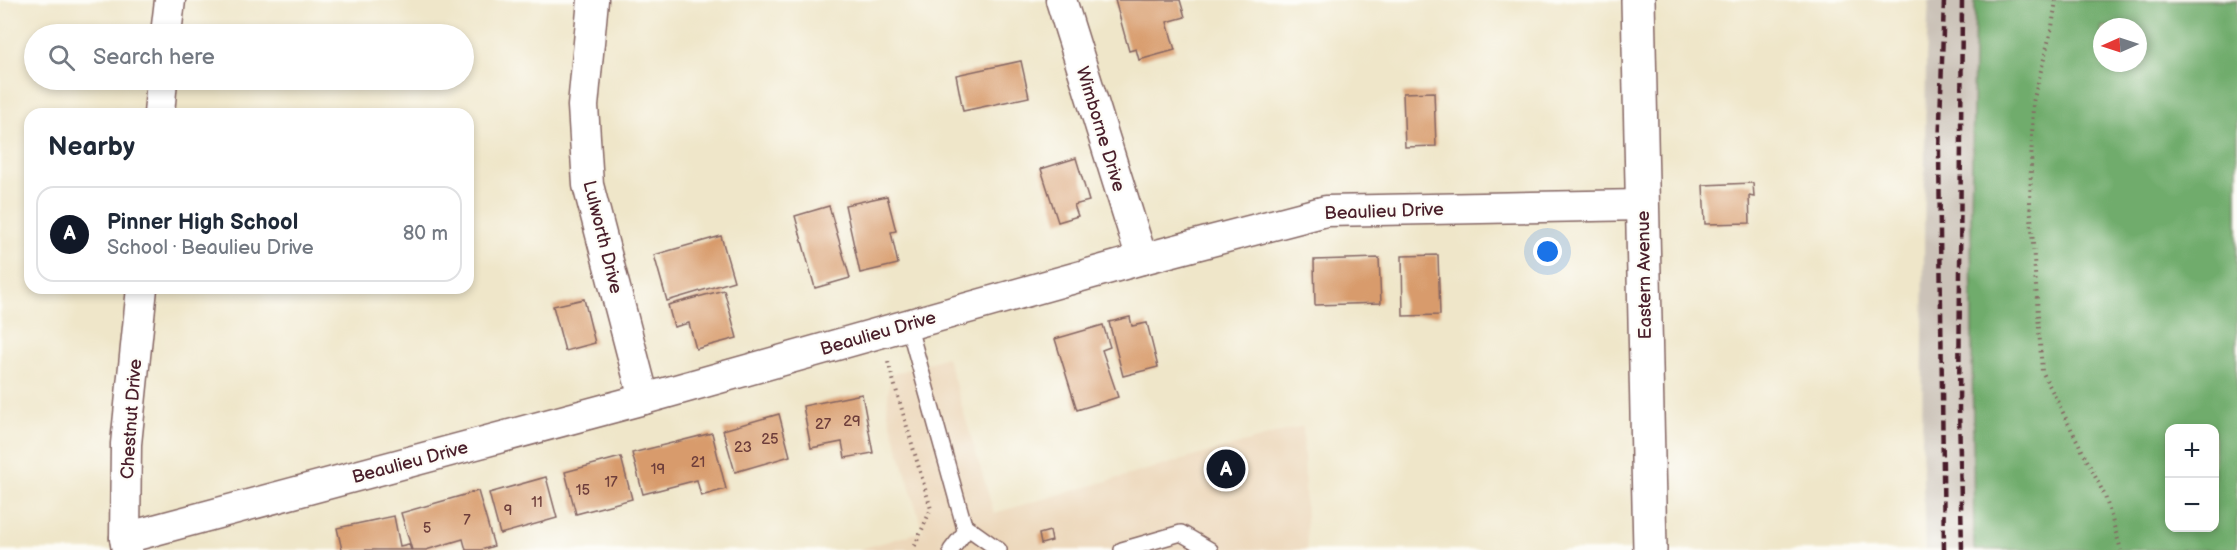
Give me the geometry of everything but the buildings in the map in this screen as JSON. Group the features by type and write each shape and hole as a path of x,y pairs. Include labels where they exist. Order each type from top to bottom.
{"street":[{"path":"167,24 170,0"},
{"name":"Lulworth Drive","path":"593,0 583,106 588,185 644,399"},
{"name":"Wimborne Drive","path":"1061,0 1142,259"},
{"name":"Eastern Avenue","path":"1638,0 1650,550"},
{"path":"160,108 161,90"},
{"name":"Beaulieu Drive","path":"126,544 1142,259 1326,211 1642,205"},
{"name":"Chestnut Drive","path":"126,544 126,444 141,294"}],"lane":[{"path":"908,324 964,525 965,532 951,550"},
{"path":"964,525 999,550"},
{"path":"1122,550 1181,533 1210,550"}],"path":[{"path":"2056,0 2052,27 2033,102 2030,202 2042,371 2105,496 2121,550"},
{"path":"879,332 931,509 913,550"}],"shaded area":[{"path":"1929,0 1975,0 1971,216 1974,550 1925,550 1922,445 1926,57"},
{"path":"947,357 994,513 1303,426 1307,550 858,550 923,531 887,410 890,375"}],"green space":[{"path":"1975,0 2237,0 2237,550 1974,550 1971,216"}],"railway":[{"path":"1944,0 1939,152 1944,550"},
{"path":"1962,0 1959,408 1962,550"}],"place":[{"name":"Pinner High School","path":"1226,469"}]}
